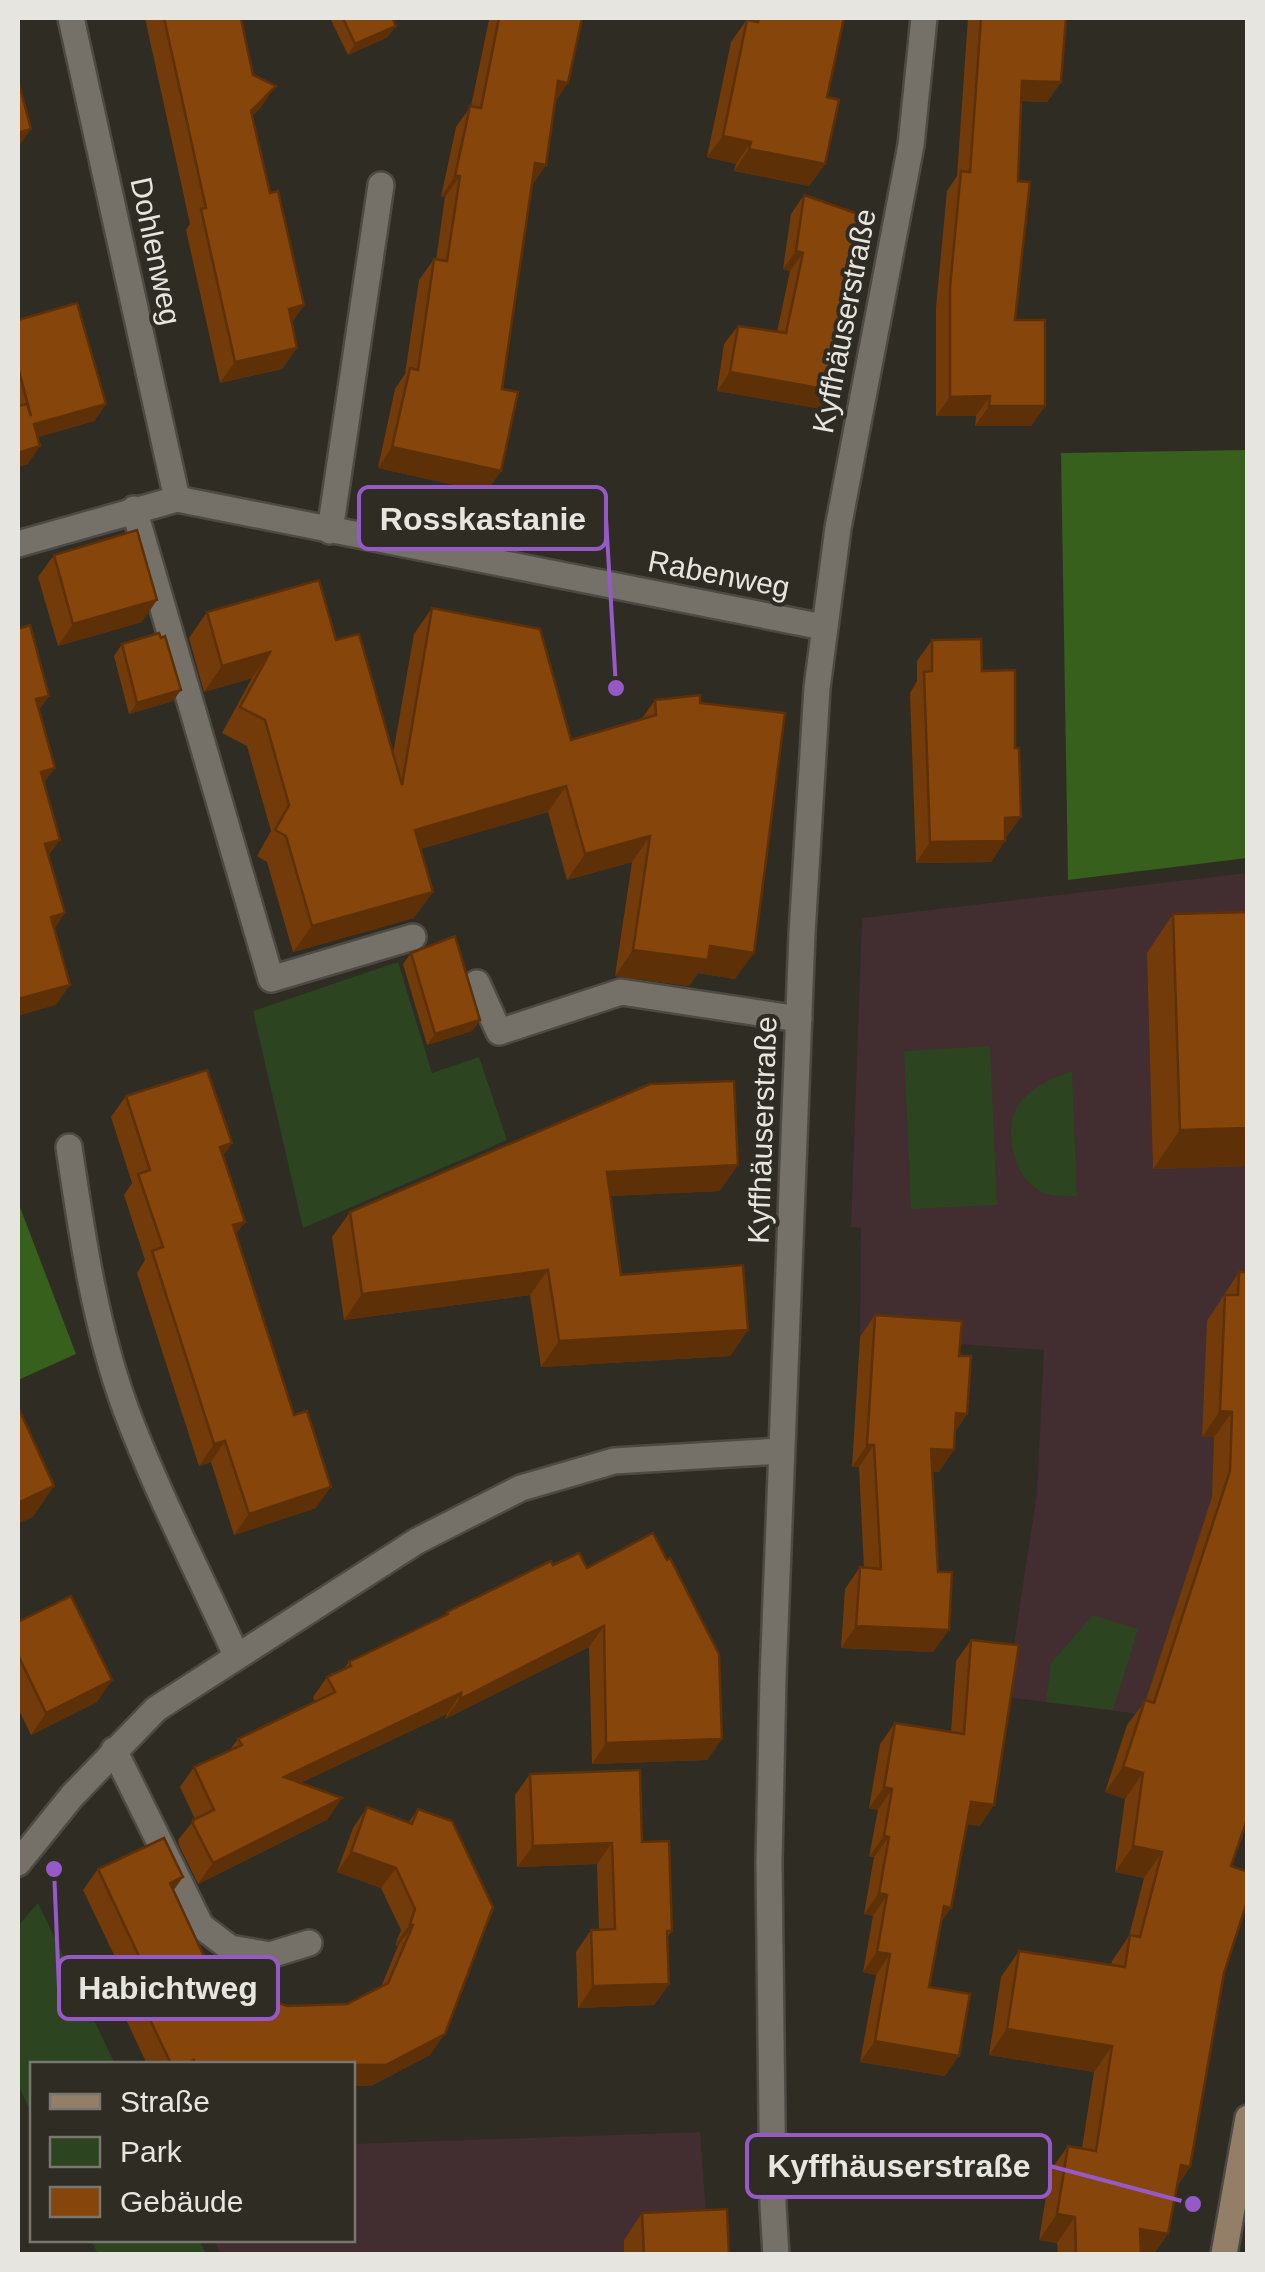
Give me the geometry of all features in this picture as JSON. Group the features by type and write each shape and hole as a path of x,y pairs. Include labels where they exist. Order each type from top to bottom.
{"street":[{"name":"Dohlenweg","path":"71,18 177,500"},
{"name":"Kyffhäuserstraße","path":"776,2254 769,1863 805,860 824,627 838,528 910,146 924,18"},
{"path":"330,531 381,185"},
{"name":"Rabenweg","path":"18,544 177,500 824,627"},
{"path":"134,509 272,979 413,937"},
{"path":"477,983 499,1032 621,992 799,1019"},
{"path":"70,1147 82,1238 126,1410 236,1655"},
{"path":"18,1863 114,1750 156,1709 417,1541 521,1488 614,1461 782,1451"},
{"path":"114,1750 202,1926 230,1948 270,1955 310,1943"},
{"path":"1224,2254 1248,2118"}],"shaded area":[{"path":"1247,873 1247,1749 1131,1713 1006,1697 1037,1493 1044,1350 860,1337 861,1228 851,1227 862,918"},
{"path":"700,2132 709,2254 221,2254 215,2242 355,2242 355,2144"}],"green space":[{"path":"1247,450 1247,858 1068,880 1061,453"},
{"path":"398,962 432,1073 479,1057 507,1140 303,1228 253,1011"},
{"path":"990,1046 997,1205 911,1209 904,1051"},
{"path":"1072,1071 1077,1196 1051,1195 1030,1184 1018,1166 1012,1121 1019,1104 1032,1091"},
{"path":"18,1202 76,1354 18,1380"},
{"path":"1093,1615 1138,1629 1113,1710 1046,1702 1051,1663"},
{"path":"38,1903 114,2062 30,2062 30,2111 18,2084 18,1926"},
{"path":"92,2242 200,2242 206,2254 98,2254"}],"building":[{"path":"164,18 241,19 253,75 276,86 251,111 270,193 278,191 304,305 289,309 297,348 235,362"},
{"path":"343,18 392,18 396,26 355,44"},
{"path":"499,18 582,18 568,83 558,81 546,165 535,163 502,389 518,392 501,471 392,447 410,368 418,370 434,259 447,261 460,176 455,176 470,106 481,108"},
{"path":"759,18 844,18 827,97 839,100 825,164 749,149 751,142 723,136 747,20 758,22"},
{"path":"981,18 1066,18 1061,82 1022,81 1018,181 1030,182 1015,320 1045,320 1045,406 989,406 990,396 950,397 950,287 961,171 970,172"},
{"path":"18,80 31,129 18,133"},
{"path":"804,195 870,218 841,392 730,372 738,326 786,333 803,253 796,251"},
{"path":"77,303 106,404 34,424 40,446 18,453 18,406 27,404 31,416 18,367 18,320"},
{"path":"137,530 157,600 73,624 54,555"},
{"path":"319,580 336,640 359,634 402,785 432,608 540,629 571,740 656,715 655,700 700,695 700,703 785,713 754,953 710,946 708,960 633,950 650,836 585,854 566,786 415,830 433,892 312,926 286,836 275,830 289,805 265,720 240,707 270,652 222,666 207,612"},
{"path":"30,625 49,696 36,699 55,768 41,772 60,840 45,844 65,913 51,917 70,985 18,999 18,629"},
{"path":"159,633 161,638 165,636 181,690 137,703 122,644"},
{"path":"981,639 982,671 1015,670 1015,748 1019,748 1021,817 1005,818 1005,841 930,842 924,672 932,671 932,640"},
{"path":"1248,912 1248,1128 1180,1130 1173,914"},
{"path":"455,936 480,1020 435,1034 411,953"},
{"path":"207,1070 232,1143 220,1147 245,1222 233,1225 294,1415 307,1411 331,1487 249,1514 225,1441 214,1444 152,1251 163,1247 138,1174 150,1170 126,1096"},
{"path":"734,1081 738,1165 607,1172 621,1275 743,1265 748,1330 559,1341 548,1270 362,1294 350,1212 650,1084"},
{"path":"1239,1272 1248,1272 1248,1817 1231,1866 1248,1872 1248,1899 1224,1973 1190,2167 1181,2165 1168,2234 1140,2229 1141,2254 1076,2254 1075,2217 1057,2214 1068,2146 1096,2151 1112,2046 1007,2029 1019,1951 1125,1967 1130,1935 1140,1937 1162,1852 1133,1846 1143,1773 1123,1767 1145,1700 1154,1703 1230,1471 1232,1412 1220,1411 1225,1295 1238,1295"},
{"path":"875,1315 962,1321 959,1356 971,1356 967,1414 956,1413 954,1450 931,1449 938,1572 952,1572 949,1630 856,1626 860,1567 881,1569 874,1445 867,1445"},
{"path":"18,1407 54,1486 18,1503"},
{"path":"653,1533 719,1654 722,1739 606,1743 604,1626 460,1699 461,1693 284,1777 342,1798 213,1863 193,1824 193,1820 214,1810 194,1767 242,1745 238,1739 335,1692 327,1677 447,1612 551,1561 553,1565 579,1553 587,1568"},
{"path":"71,1596 112,1680 46,1713 18,1655 18,1622"},
{"path":"971,1640 1019,1645 994,1805 971,1802 951,1908 944,1906 929,1987 970,1994 959,2056 875,2041 890,1954 877,1952 887,1895 879,1893 892,1789 884,1787 895,1723 964,1734"},
{"path":"640,1770 642,1842 669,1841 669,1984 593,1986 591,1930 615,1929 612,1843 533,1846 530,1774"},
{"path":"367,1807 412,1824 418,1809 452,1821 493,1907 445,2034 386,2065 170,2062 129,1975 145,1969 98,1869 164,1838 183,1877 170,1883 208,1965 204,1975 287,2006 347,2004 388,1983 413,1925 410,1924 415,1909 396,1868 351,1852"},
{"path":"727,2209 729,2254 644,2254 642,2213"}],"place":[{"name":"Rosskastanie","path":"616,688"},
{"name":"Habichtweg","path":"54,1869"},
{"name":"Kyffhäuserstraße","path":"1193,2204"}]}
